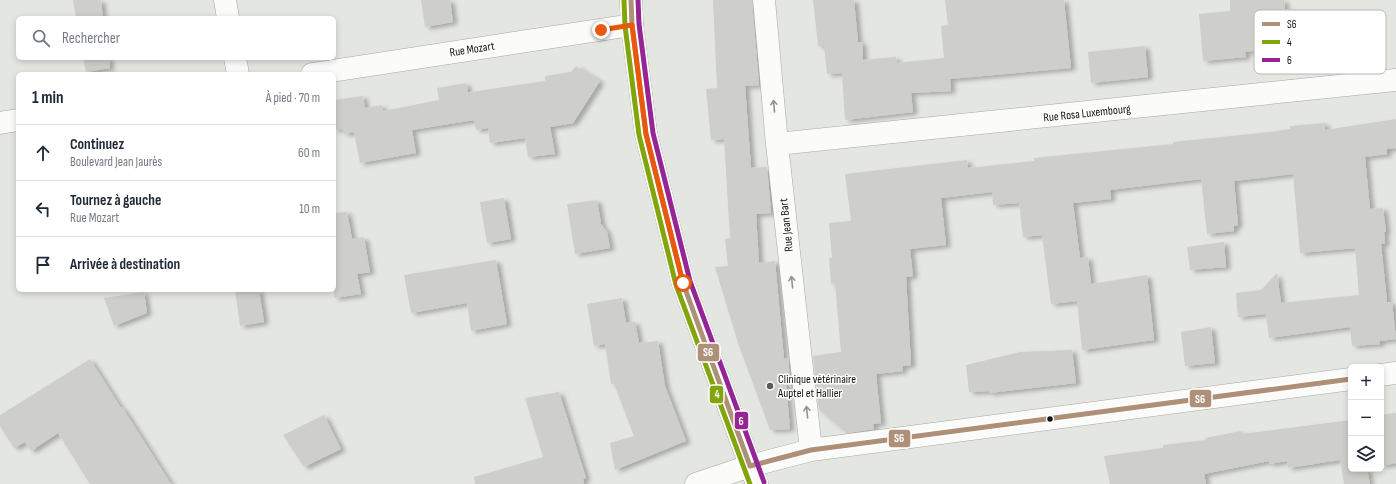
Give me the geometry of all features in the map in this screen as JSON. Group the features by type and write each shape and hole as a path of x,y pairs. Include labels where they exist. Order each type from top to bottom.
{"street":[{"path":"225,0 228,16"},
{"path":"631,0 632,25 646,134 683,283 753,475"},
{"name":"Rue Jean Bart","path":"764,0 777,144 811,450"},
{"name":"Rue Mozart","path":"325,72 632,25"},
{"path":"235,60 238,72"},
{"name":"Rue Rosa Luxembourg","path":"777,144 1396,80"},
{"path":"0,123 16,120"},
{"path":"1384,375 1396,373"},
{"path":"696,484 753,475 811,450 1348,379"}],"building":[{"path":"73,0 101,0 103,16 76,16"},
{"path":"421,0 450,0 453,22 425,27"},
{"path":"713,0 752,0 759,85 745,86 751,168 767,167 771,213 756,214 759,263 775,261 784,359 788,358 791,388 786,383 790,429 770,430 738,343 715,267 728,266 725,239 730,238 724,139 711,140 706,89 717,88"},
{"path":"813,0 854,0 858,42 862,42 863,60 896,57 897,63 944,58 941,26 948,25 945,0 1064,0 1071,68 950,79 951,91 911,93 913,112 845,120 842,73 827,74 824,46 818,46"},
{"path":"1230,0 1284,0 1285,9 1292,10 1254,10 1254,51 1245,52 1246,57 1203,61 1199,14 1230,11"},
{"path":"1145,46 1148,77 1091,83 1088,52"},
{"path":"83,60 109,60 110,68 86,72"},
{"path":"576,66 600,81 573,123 550,127 555,154 528,157 525,138 490,143 488,128 476,130 474,120 412,130 416,153 360,163 354,132 344,134 343,129 336,130 336,100 363,96 365,108 382,105 383,111 439,100 437,88 466,83 468,92 470,92 545,81 545,76 571,72"},
{"path":"1396,119 1396,148 1387,149 1387,154 1365,157 1370,209 1383,208 1386,232 1384,232 1385,244 1381,244 1387,302 1392,302 1396,339 1380,341 1380,344 1352,346 1350,327 1269,338 1266,314 1238,317 1236,293 1261,290 1277,273 1281,303 1359,295 1355,248 1300,253 1293,174 1234,181 1238,225 1234,226 1234,231 1207,234 1201,179 1110,190 1111,199 1073,203 1080,258 1088,257 1091,284 1147,275 1154,340 1082,350 1077,301 1051,304 1042,235 1023,237 1019,203 993,205 992,192 941,198 946,245 910,249 913,276 906,277 911,365 902,366 903,371 876,374 881,423 873,424 874,429 847,433 819,410 813,356 841,352 835,283 831,284 829,258 832,258 829,223 851,221 845,174 967,160 968,168 1034,161 1034,158 1173,144 1173,142 1270,132 1290,129 1290,126 1325,123 1325,130"},
{"path":"504,198 511,239 487,243 480,202"},
{"path":"597,200 601,224 607,232 610,248 575,254 567,204"},
{"path":"347,212 352,239 364,237 370,272 357,274 361,294 334,298 334,292 336,292 336,213"},
{"path":"1224,242 1226,267 1190,270 1187,247"},
{"path":"496,260 507,324 471,331 467,303 411,313 404,275"},
{"path":"144,292 147,313 114,326 104,298"},
{"path":"235,292 259,292 264,322 240,326"},
{"path":"622,298 626,323 635,322 639,343 658,341 665,386 686,441 615,470 610,443 634,436 614,384 611,384 605,344 594,346 587,304"},
{"path":"1211,327 1215,363 1185,366 1181,332"},
{"path":"1072,350 1076,383 989,393 989,391 969,392 966,365 1020,352"},
{"path":"90,359 171,484 90,484 58,433 31,451 25,442 14,448 0,426 0,415"},
{"path":"559,392 586,478 583,479 584,484 475,484 474,477 543,457 525,398"},
{"path":"1396,413 1396,463 1384,465 1384,436 1384,415"},
{"path":"324,415 341,449 304,467 283,435"},
{"path":"1348,420 1348,472 1368,472 1370,484 1344,484 1340,460 1288,468 1287,461 1269,464 1269,461 1204,474 1206,484 1110,484 1104,456 1163,448 1163,445 1206,440 1205,438 1241,431 1242,434"}],"transit line":[{"name":"4","path":"624,0 625,26 639,135 676,285 750,484"},
{"name":"S6","path":"631,0 632,25 646,134 683,283 750,466"},
{"name":"6","path":"638,0 639,24 653,133 690,281 764,482"},
{"name":"S6","path":"750,466 811,450 1348,379"}],"place":[{"name":"Clinique vétérinaire Auptel et Hallier","path":"770,386"}],"route":[{"path":"601,30 632,25 646,134 683,283"}]}
